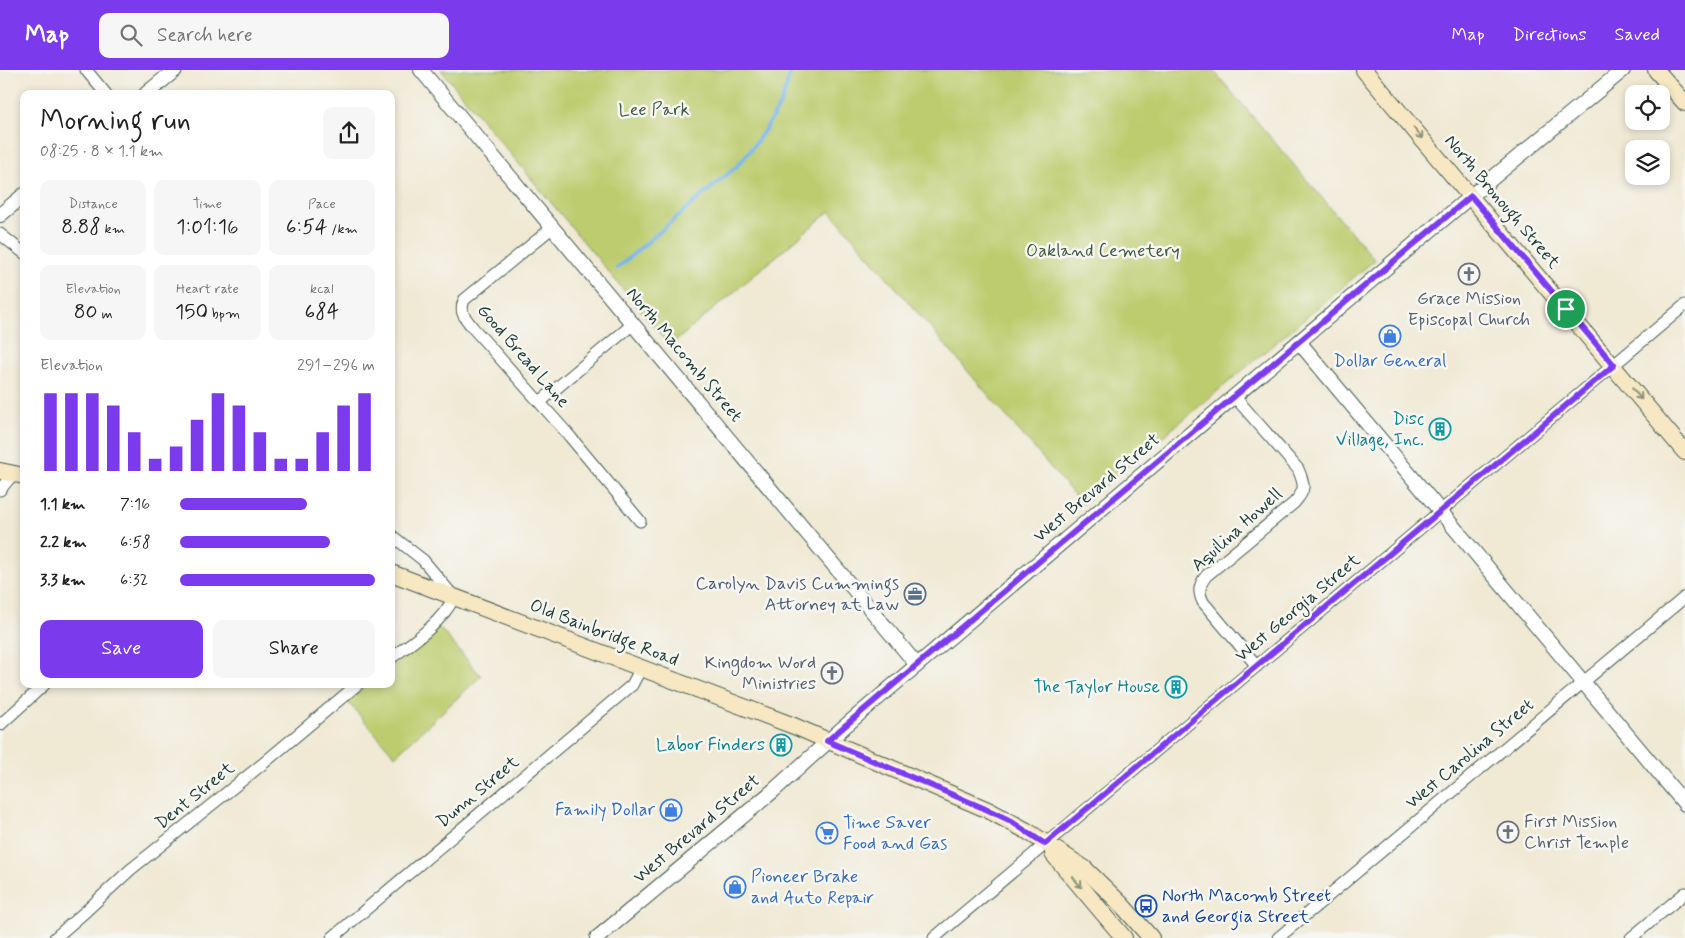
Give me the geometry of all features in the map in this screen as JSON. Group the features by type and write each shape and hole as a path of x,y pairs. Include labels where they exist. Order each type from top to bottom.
{"main road":[{"name":"North Bronough Street","path":"1364,70 1614,365 1685,452"},
{"path":"1656,70 1685,102"},
{"name":"Old Bainbridge Road","path":"395,575 794,726 988,810 1009,820 1045,844"},
{"path":"1045,844 1124,938"},
{"path":"1045,844 1066,855 1098,880 1122,904 1151,938"}],"street":[{"path":"86,70 103,90"},
{"path":"151,90 175,70"},
{"name":"North Macomb Street","path":"421,70 917,665"},
{"name":"West Brevard Street","path":"600,937 773,791 827,741 1234,396 1623,70"},
{"path":"0,215 20,198"},
{"name":"Good Bread Lane","path":"553,227 464,300 461,308 462,312 473,328 540,402 640,521"},
{"path":"0,234 20,250"},
{"name":"West Georgia Street","path":"934,938 1685,305"},
{"path":"540,402 633,324"},
{"path":"1299,342 1685,804"},
{"name":"Aquilina Howell","path":"1234,396 1298,470 1303,480 1304,489 1294,503 1206,576 1200,584 1200,595 1203,602 1257,666"},
{"path":"0,490 12,473"},
{"path":"395,538 423,560 454,597 450,607 431,626 395,655"},
{"name":"West Carolina Street","path":"1278,938 1685,596"},
{"name":"Dunn Street","path":"332,938 632,685 641,668"},
{"path":"0,725 41,688"},
{"name":"Dent Street","path":"55,938 86,912 130,870 265,762 353,688"},
{"path":"1631,938 1685,893"}],"green space":[{"name":"Oakland Cemetery","path":"441,70 1213,70 1375,260 1082,504 830,211 670,346"},
{"path":"439,627 481,676 395,756 347,701 364,688 395,688 395,663"}],"waterway":[{"path":"617,268 736,167 773,117 783,96 791,70"}],"place":[{"name":"Grace Mission Episcopal Church","path":"1469,274"},
{"name":"Dollar General","path":"1390,336"},
{"name":"Disc Village, Inc.","path":"1440,429"},
{"name":"Carolyn Davis Cummings Attorney at Law","path":"915,594"},
{"name":"Kingdom Word Ministries","path":"832,673"},
{"name":"The Taylor House","path":"1176,687"},
{"name":"Labor Finders","path":"781,745"},
{"name":"Family Dollar","path":"671,810"},
{"name":"First Mission Christ Temple","path":"1508,832"},
{"name":"Time Saver Food and Gas","path":"827,833"},
{"name":"Pioneer Brake and Auto Repair","path":"735,887"},
{"name":"North Macomb Street and Georgia Street","path":"1146,906"}],"route":[{"path":"1471,196 1566,309 1614,365 1045,844 1028,831 988,810 827,741 1471,196"}],"park label":[{"name":"Lee Park","path":"654,110"}]}
